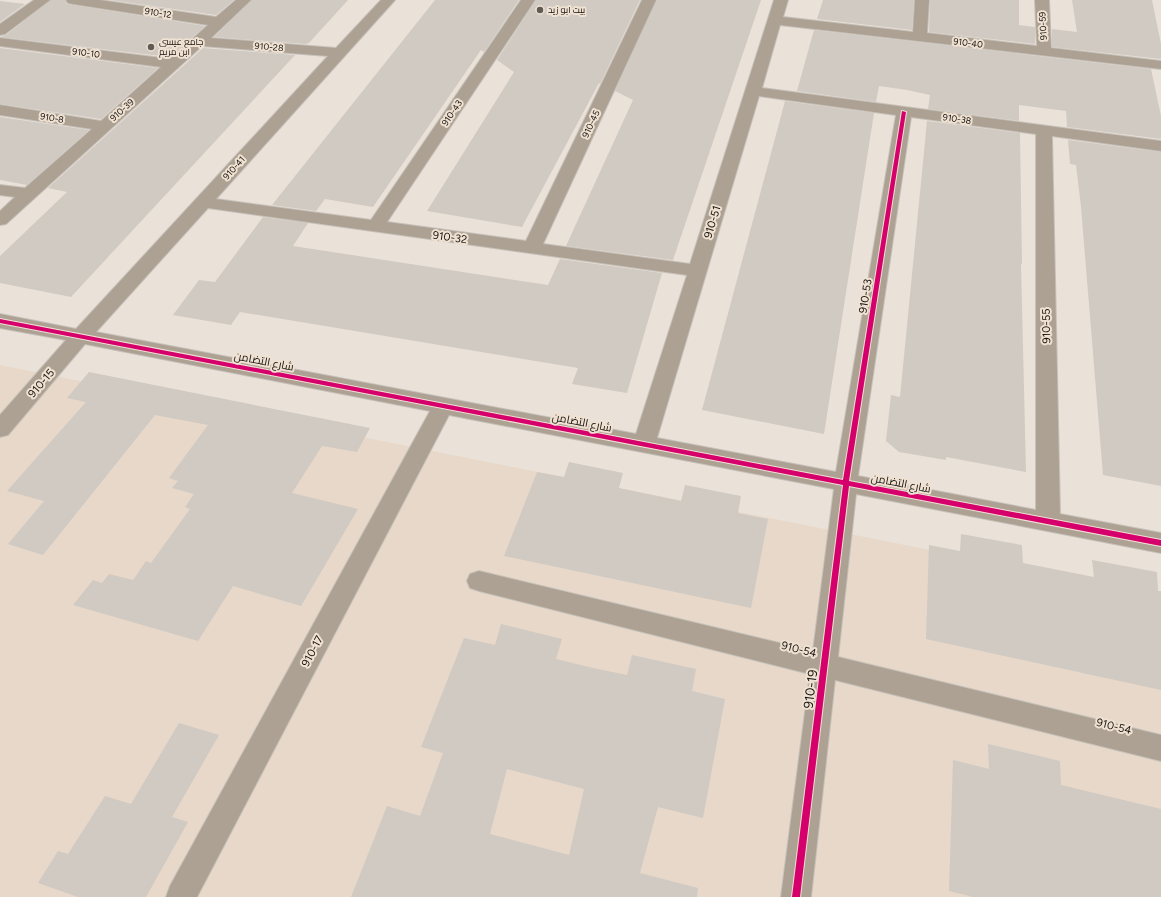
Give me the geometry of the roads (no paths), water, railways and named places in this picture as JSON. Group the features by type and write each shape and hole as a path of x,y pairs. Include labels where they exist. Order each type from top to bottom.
{"street":[{"path":"0,31 43,0"},
{"name":"910-12","path":"73,0 219,22"},
{"name":"910-39","path":"0,220 244,0"},
{"name":"910-41","path":"81,336 388,0"},
{"name":"910-43","path":"376,226 528,0"},
{"name":"910-45","path":"532,248 649,0"},
{"name":"910-51","path":"644,444 781,0"},
{"path":"920,37 922,0"},
{"name":"910-59","path":"1042,0 1044,52"},
{"name":"910-40","path":"775,20 1161,66"},
{"name":"910-28","path":"199,41 339,53"},
{"name":"910-10","path":"0,42 173,64"},
{"name":"910-38","path":"753,91 1161,146"},
{"name":"910-8","path":"0,110 104,126"},
{"name":"910-53","path":"846,483 904,112"},
{"name":"910-55","path":"1044,130 1048,522"},
{"path":"0,190 29,194"},
{"name":"910-32","path":"204,202 697,271"},
{"name":"شارع التضامن","path":"0,321 1161,543"},
{"name":"910-15","path":"0,429 81,336"},
{"name":"910-17","path":"181,897 443,406"},
{"name":"910-19","path":"796,897 846,483"},
{"name":"910-54","path":"479,581 1161,748"}],"place":[{"name":"بيت ابو زيد","path":"540,10"},
{"name":"جامع عيسى ابن مريم","path":"151,47"}]}
